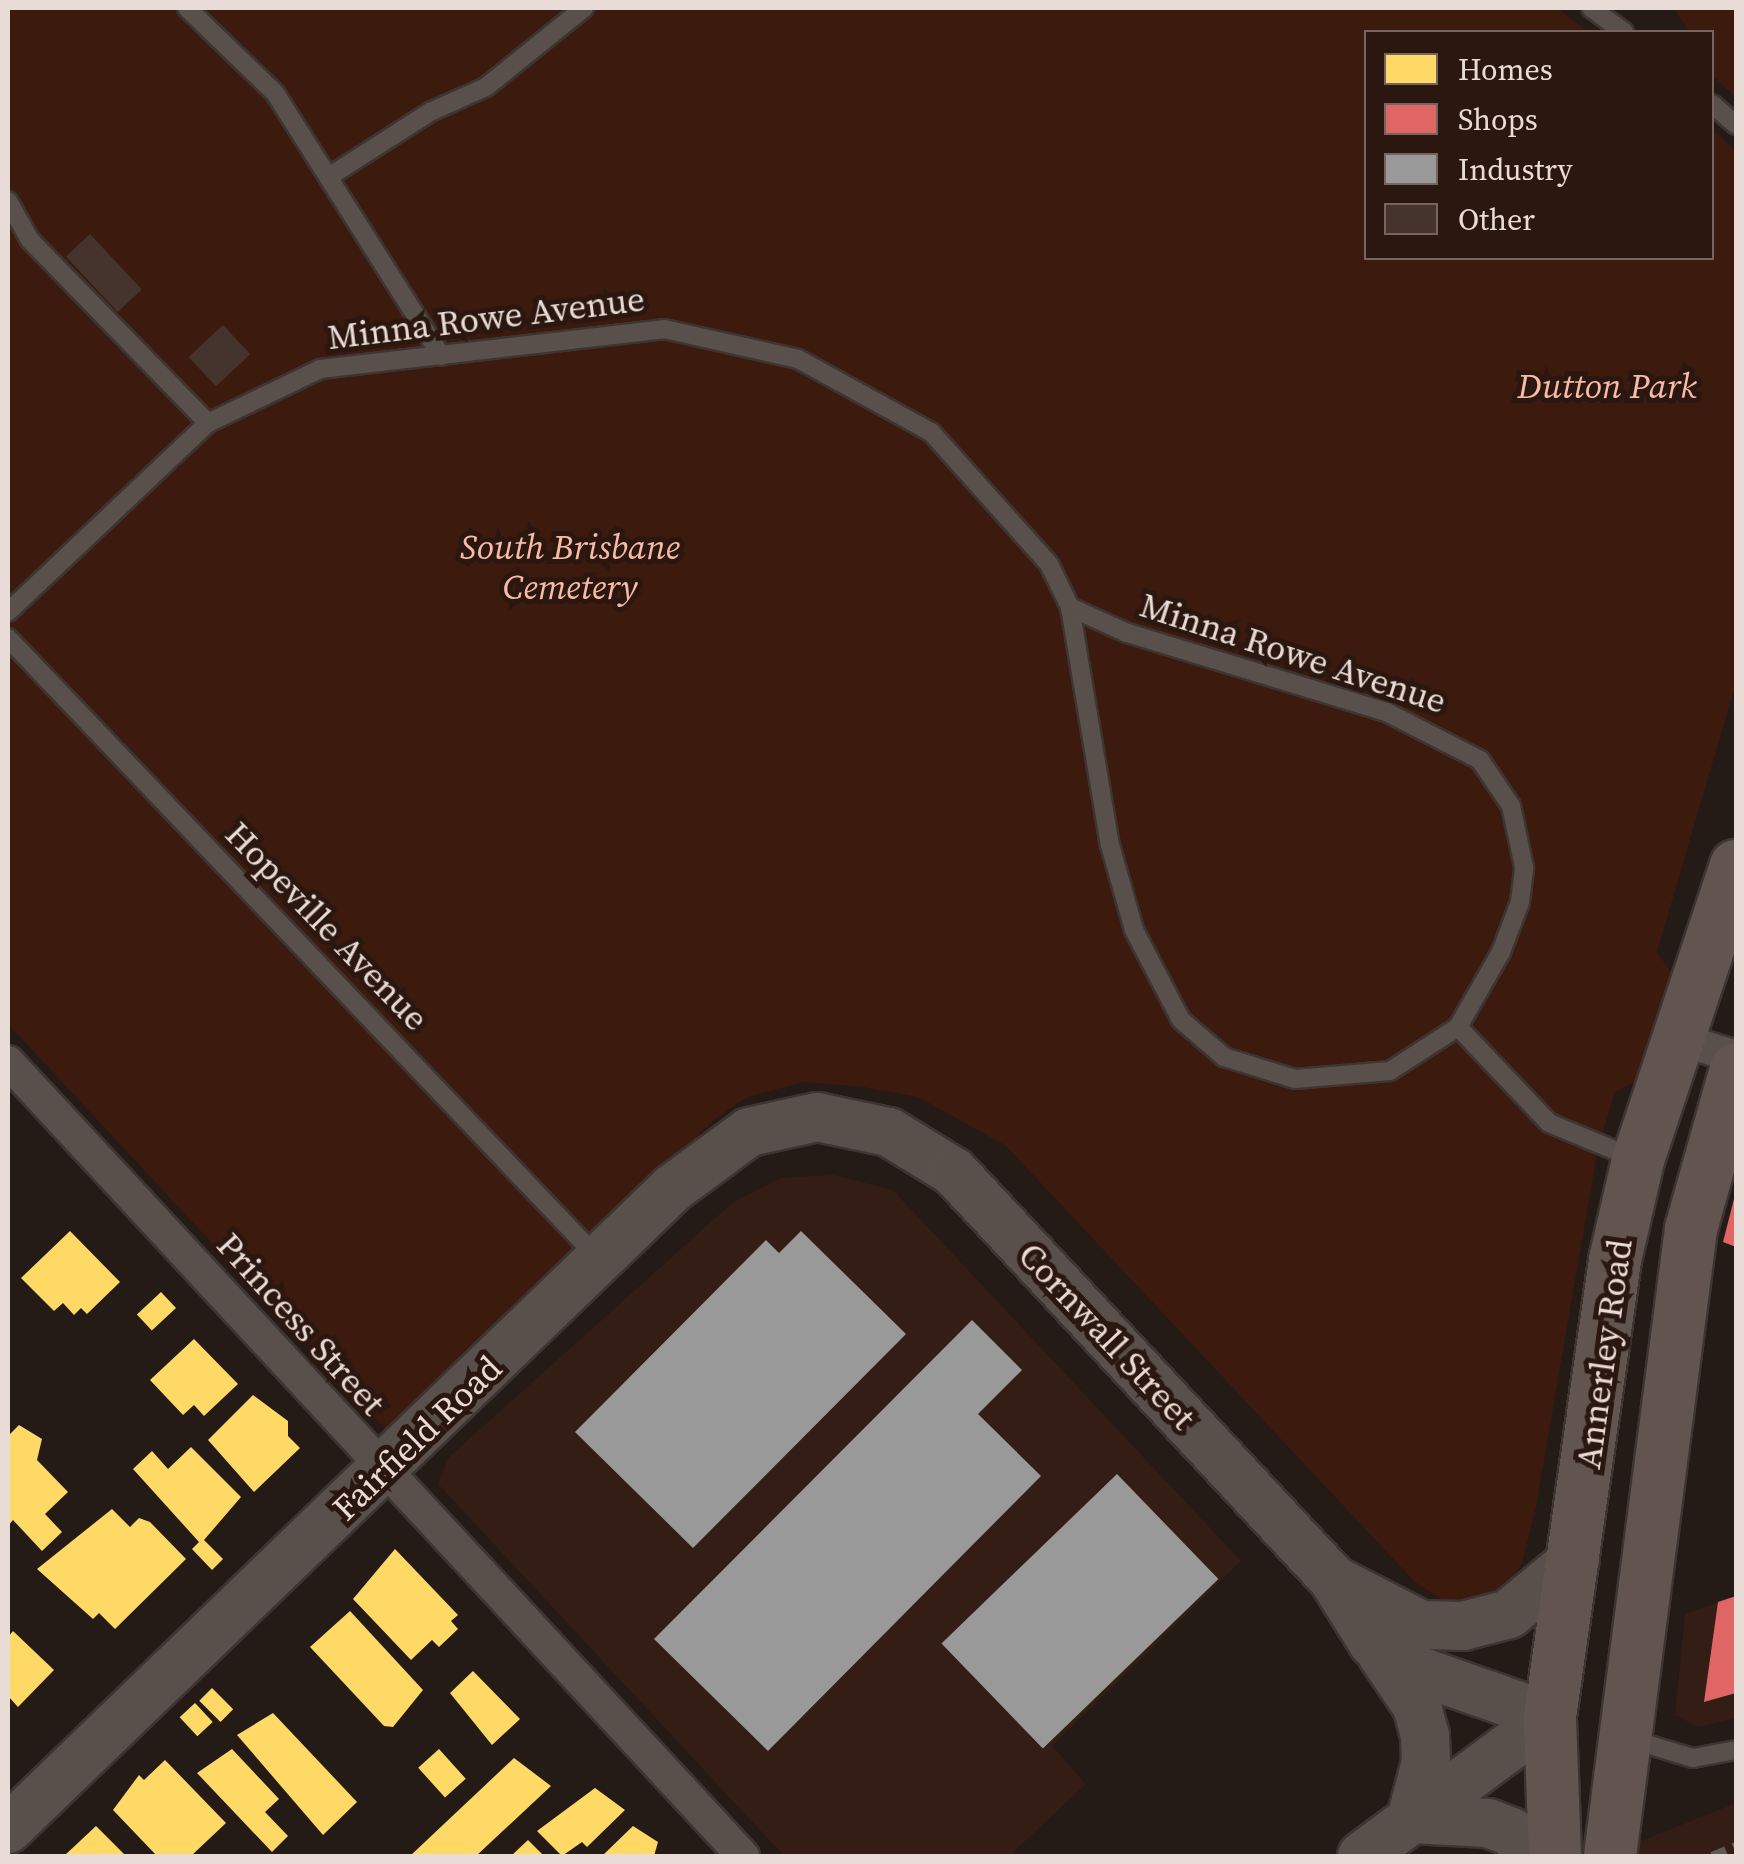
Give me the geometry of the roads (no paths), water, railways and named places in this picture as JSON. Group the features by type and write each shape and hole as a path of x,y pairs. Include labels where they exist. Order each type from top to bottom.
{"main road":[{"name":"Annerley Road","path":"1555,1856 1550,1718 1615,1260 1638,1160 1736,866"},
{"name":"Annerley Road","path":"1610,1855 1691,1229 1736,1070"},
{"name":"Fairfield Road","path":"8,1829 384,1472 673,1188 750,1132 817,1118 860,1122"},
{"name":"Cornwall Street","path":"860,1122 913,1143 954,1172 1332,1579 1373,1642 1419,1671 1550,1718"},
{"path":"1362,1856 1550,1718 1601,1644 1656,1498"},
{"name":"Cornwall Street","path":"1332,1579 1376,1606 1444,1628 1508,1614 1575,1558"},
{"path":"1373,1642 1417,1706 1425,1734 1426,1762 1411,1819"},
{"path":"1550,1718 1625,1738"},
{"path":"1411,1819 1488,1823 1510,1832 1534,1856"}],"street":[{"path":"1678,1039 1736,1057"},
{"name":"Princess Street","path":"8,1062 743,1856"}],"lane":[{"path":"187,8 265,81 330,176 442,356"},
{"path":"330,176 430,112 486,87 584,8"},
{"path":"1591,8 1621,30"},
{"path":"1714,106 1736,125"},
{"path":"8,200 30,240 208,423"},
{"name":"Minna Rowe Avenue","path":"8,612 208,423 320,369 664,329 798,360 931,432 1033,544 1070,607 1110,845 1134,930 1181,1020 1224,1057 1295,1079 1390,1071 1458,1026 1501,952 1520,902 1524,868 1511,806 1480,760 1386,712 1126,633 1070,607"},
{"name":"Hopeville Avenue","path":"8,638 599,1259"},
{"path":"1458,1026 1549,1123 1638,1160"},
{"path":"1625,1738 1693,1758 1736,1750"}],"railway":[{"path":"1712,1856 1736,1846"}],"park label":[{"name":"Dutton Park","path":"1607,386"},
{"name":"South Brisbane Cemetery","path":"570,567"}]}
